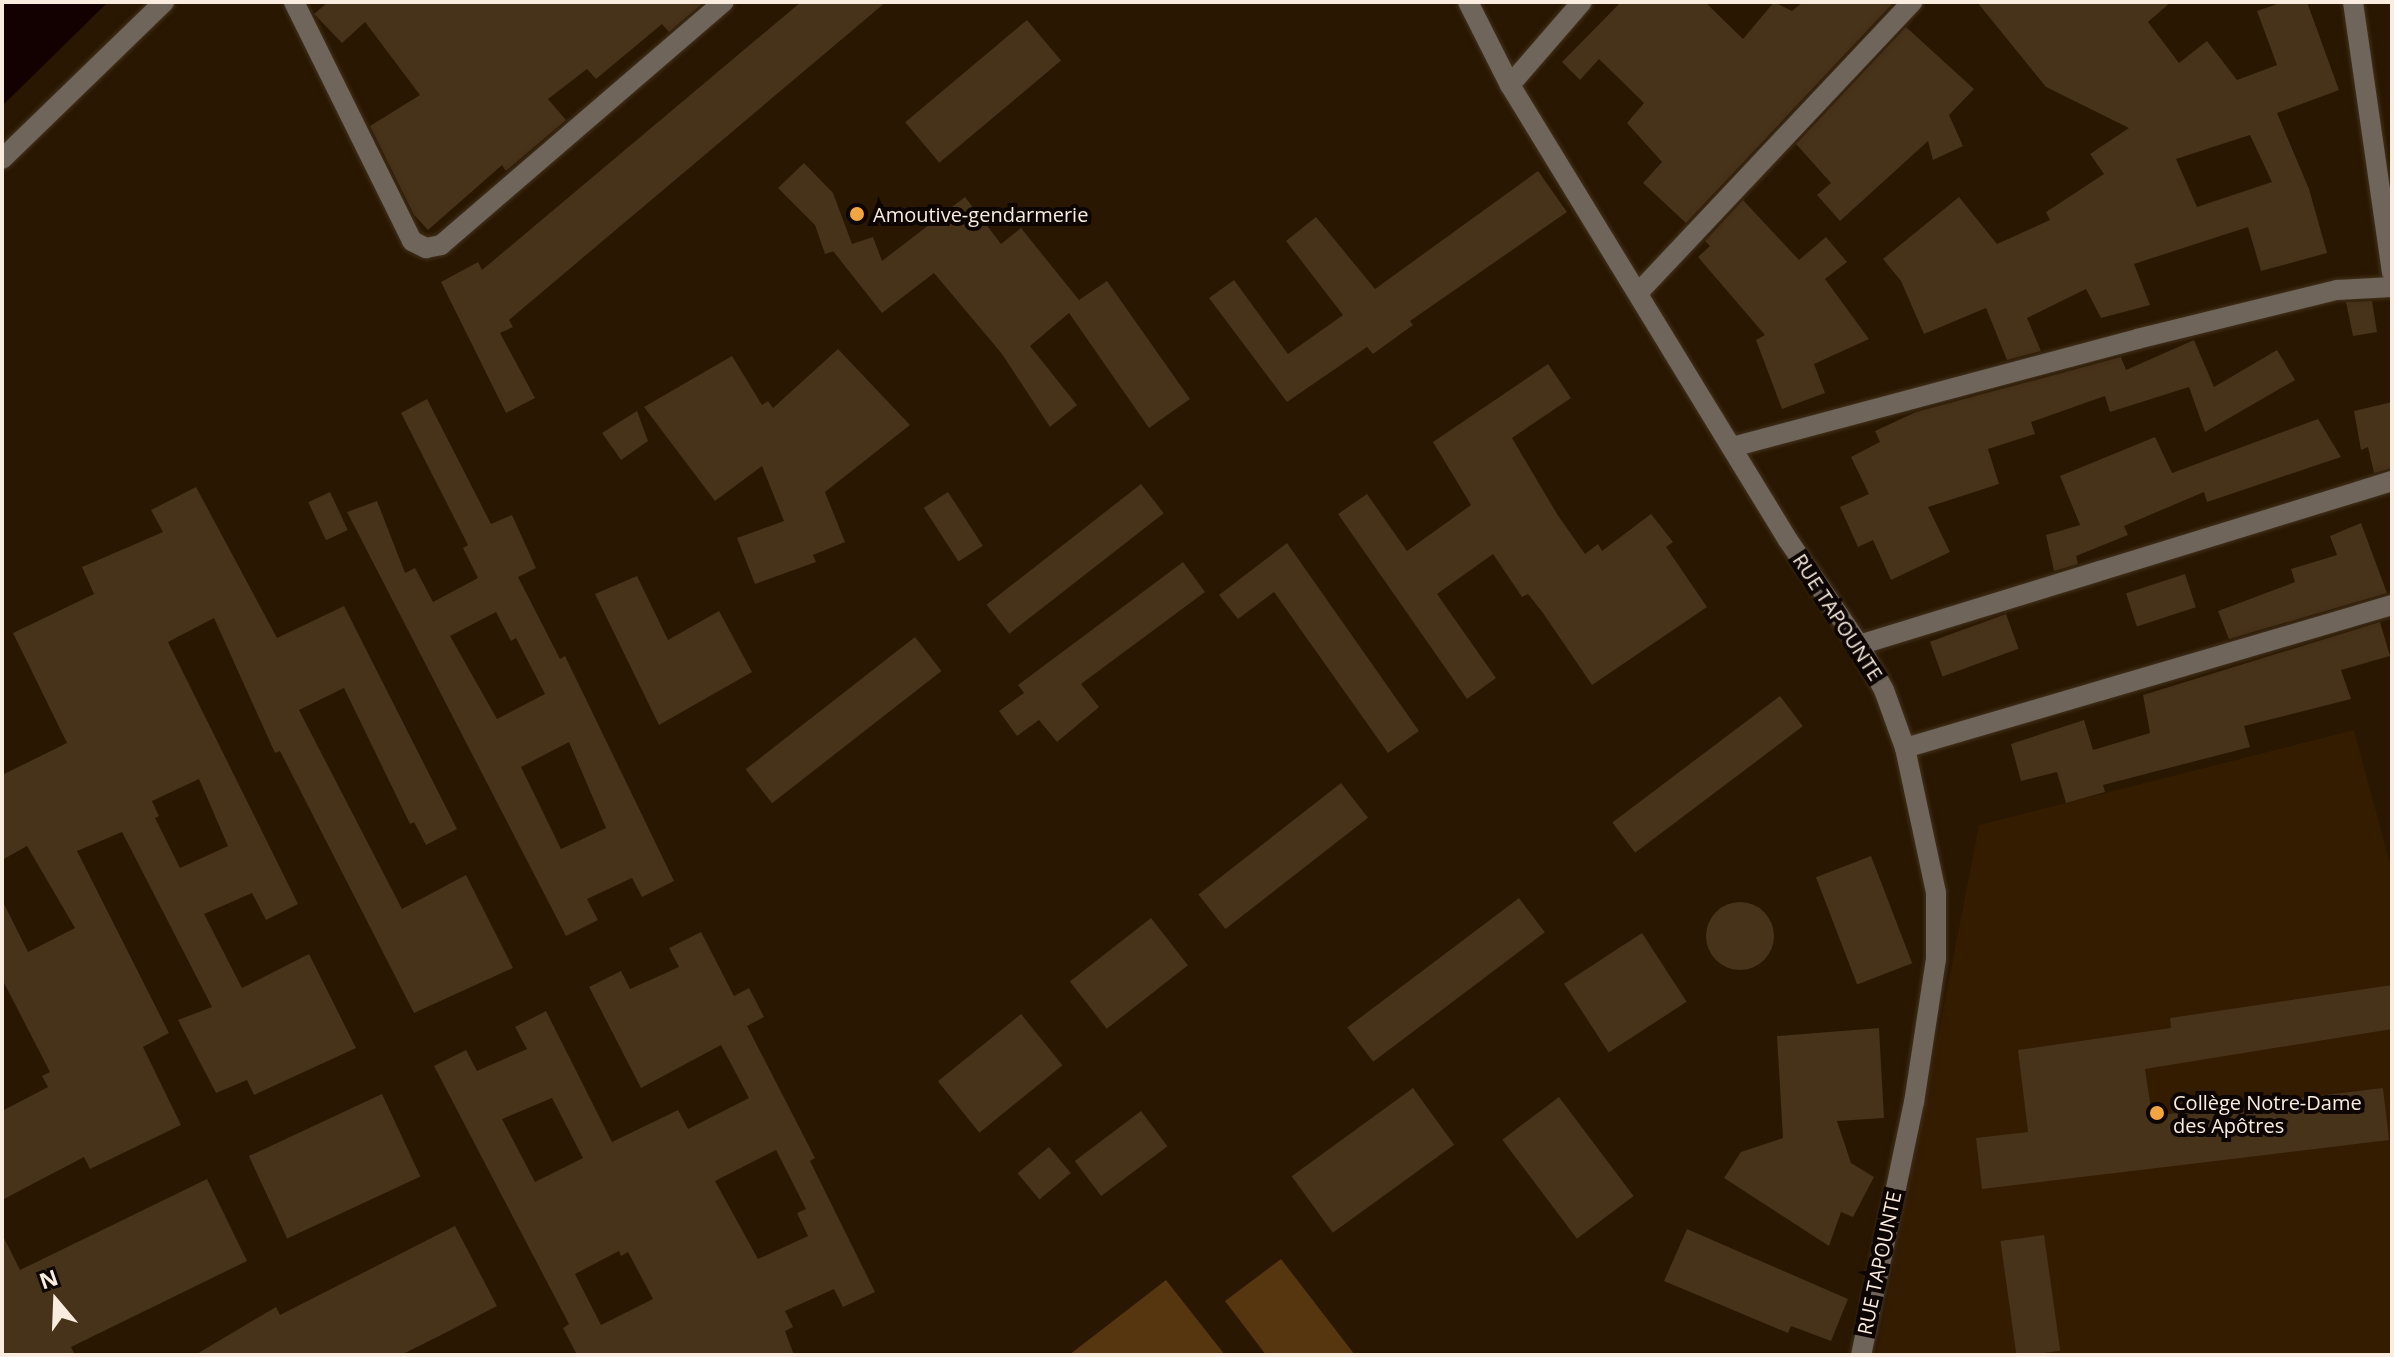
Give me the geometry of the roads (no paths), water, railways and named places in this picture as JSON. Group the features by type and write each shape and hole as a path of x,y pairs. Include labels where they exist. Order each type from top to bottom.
{"street":[{"path":"2,159 164,2"},
{"path":"294,2 412,241 426,248 441,245 724,2"},
{"name":"RUE TAPOUNTE","path":"1468,2 1510,85 1732,447 1859,645 1884,690 1905,748 1936,892 1936,959 1914,1102 1861,1355"},
{"path":"1510,85 1582,2"},
{"path":"1638,293 1912,2"},
{"path":"2353,2 2392,273"},
{"path":"1732,447 2337,290 2392,287"},
{"path":"1859,645 2392,481"},
{"path":"1905,748 2392,605"}],"place":[{"name":"Amoutive-gendarmerie","path":"857,214"},
{"name":"Collège Notre-Dame des Apôtres","path":"2157,1113"}]}
